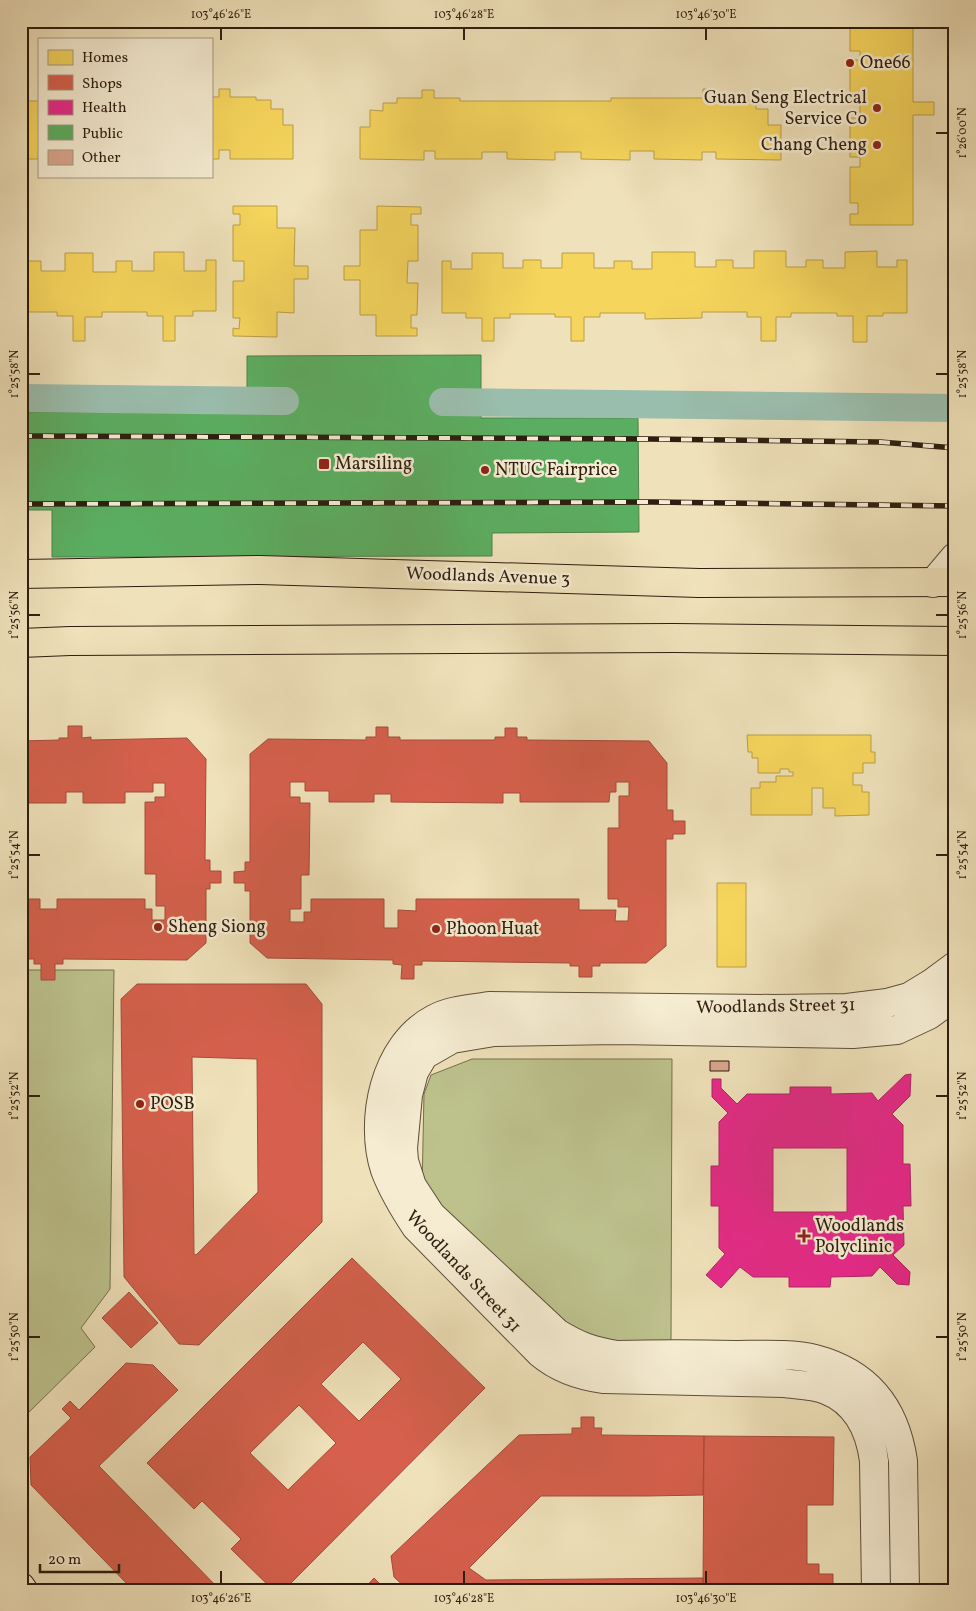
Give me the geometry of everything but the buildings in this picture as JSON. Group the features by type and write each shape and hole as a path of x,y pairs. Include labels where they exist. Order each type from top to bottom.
{"main road":[{"name":"Woodlands Avenue 3","path":"21,574 260,570 699,583 944,582"},
{"path":"21,643 70,641 654,638 955,641"}],"street":[{"path":"944,582 955,557"},
{"name":"Woodlands Street 31","path":"876,1590 874,1461 872,1444 864,1423 849,1404 840,1397 825,1390 803,1385 604,1379 586,1377 552,1363 416,1227 402,1206 385,1169 380,1148 378,1122 382,1097 398,1051 417,1032 434,1019 460,1010 489,1006 847,1008 887,1004 909,996 955,966"},
{"name":"Woodlands Street 31","path":"905,1590 903,1461 900,1440 891,1419 876,1393 866,1383 843,1368 813,1358 617,1355 597,1352 578,1345 557,1333 431,1216 412,1186 404,1161 403,1148 408,1094 414,1072 424,1055 452,1040 494,1032 696,1031 853,1034 898,1030 929,1015 955,996"}],"green space":[{"path":"21,970 114,970 110,1289 81,1328 95,1347 21,1420"},
{"path":"472,1059 672,1059 671,1344 603,1344 573,1336 422,1189 424,1094 431,1075"}],"waterway":[{"path":"21,398 285,401"},
{"path":"443,402 955,408"}],"railway":[{"path":"21,436 649,439 880,442 955,448"},
{"path":"21,504 652,502 955,506"}],"place":[{"name":"One66","path":"850,63"},
{"name":"Guan Seng Electrical Service Co","path":"877,108"},
{"name":"Chang Cheng","path":"877,145"},
{"name":"Marsiling","path":"324,464"},
{"name":"NTUC Fairprice","path":"485,470"},
{"name":"Sheng Siong","path":"158,927"},
{"name":"Phoon Huat","path":"436,929"},
{"name":"POSB","path":"140,1104"},
{"name":"Woodlands Polyclinic","path":"804,1236"}]}
